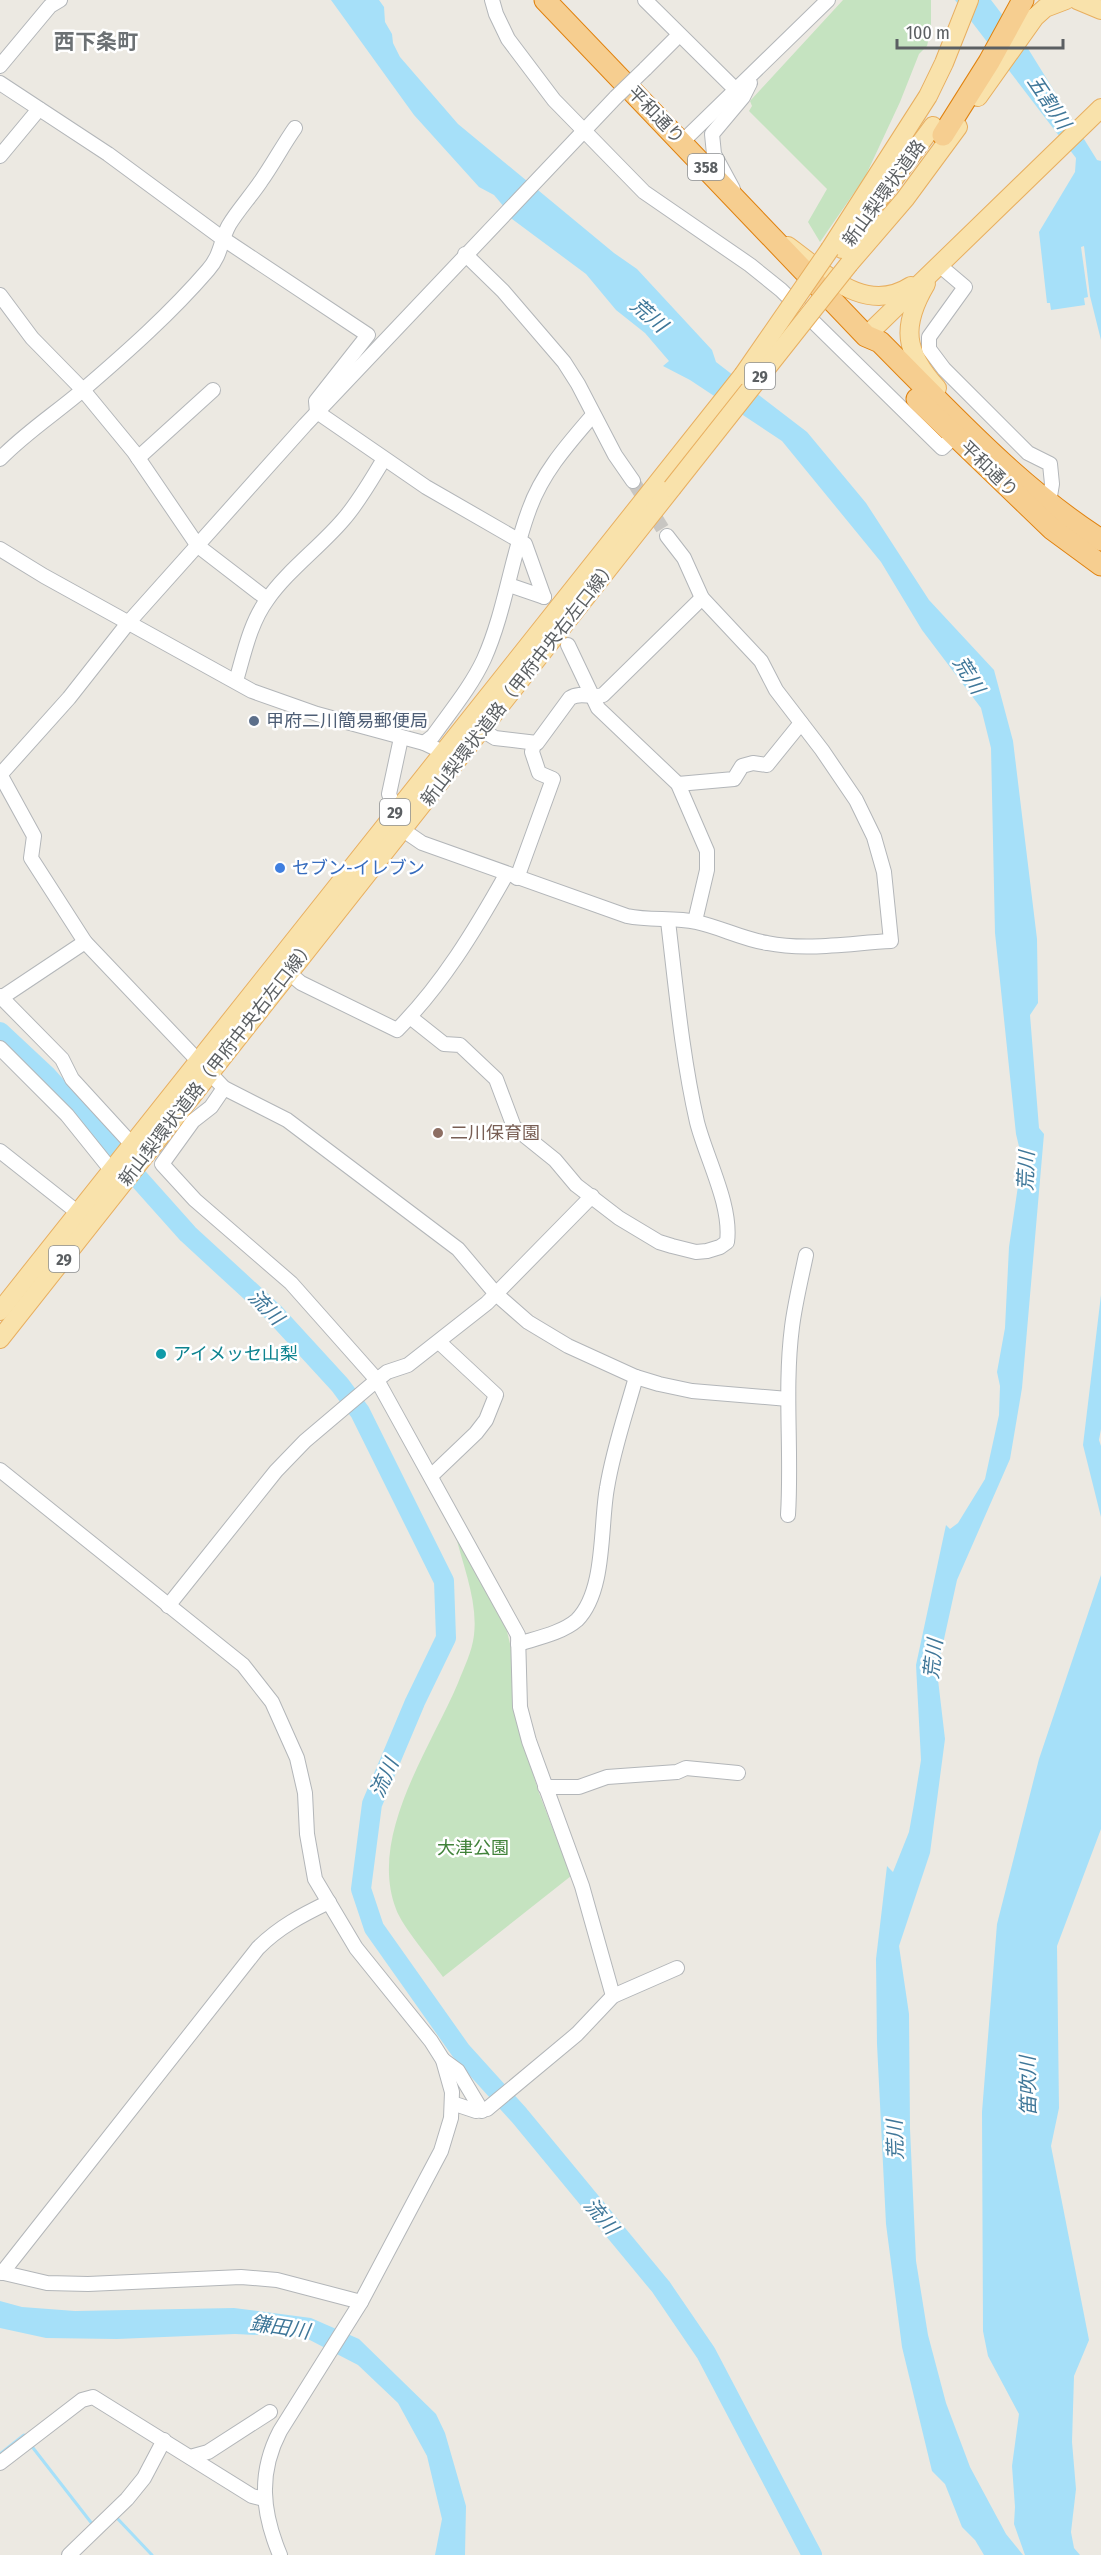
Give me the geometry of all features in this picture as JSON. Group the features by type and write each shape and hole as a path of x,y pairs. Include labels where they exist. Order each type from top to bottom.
{"highway":[{"name":"平和通り","path":"544,0 866,336 880,342 999,458 1049,502 1101,540"},
{"path":"989,61 1016,9"},
{"name":"新山梨環状道路","path":"938,130 989,61"},
{"name":"平和通り","path":"866,336 871,351 955,436 1032,511 1101,565"}],"main road":[{"path":"839,256 944,63 969,0"},
{"path":"1016,9 1045,8 1066,0"},
{"path":"1077,0 1101,10"},
{"name":"29","path":"839,256 905,199 989,61"},
{"path":"866,336 1051,157 1085,120 1101,95"},
{"path":"1085,120 1101,108"},
{"name":"新山梨環状道路（甲府中央右左口線）","path":"0,1339 118,1171 136,1153 204,1067 394,813 668,482 743,375 938,130"},
{"path":"761,226 842,285 868,296 887,296 907,289 939,265"},
{"name":"新山梨環状道路（甲府中央右左口線）","path":"204,1067 288,972 482,730 839,256"},
{"path":"939,265 922,290 912,312 908,332 911,351 932,382 999,458"},
{"name":"新山梨環状道路（甲府中央右左口線）","path":"0,1311 85,1218"}],"street":[{"path":"0,66 50,6 60,0"},
{"path":"492,0 508,39 582,135 645,192 750,265 781,290 942,448 955,436"},
{"path":"645,0 736,90"},
{"path":"682,142 828,0"},
{"path":"679,35 468,251 317,412 128,623 69,698 0,774 34,836 31,858 85,942 224,1088 287,1120 458,1249 496,1294 528,1322 550,1335 636,1377 692,1391 788,1399"},
{"path":"742,206 714,154 711,140 716,127 742,97 759,68"},
{"path":"0,83 165,194 222,238 368,335 316,401 317,412 426,487 525,544 544,597 509,585"},
{"path":"0,156 39,109"},
{"path":"0,459 20,440 83,390 151,329 207,271 218,258 223,246 222,238 229,224 263,179 295,128"},
{"path":"468,251 564,362 615,455 633,481"},
{"path":"939,265 965,287 929,337 929,349 944,369 1028,453 1050,464 1052,484 1049,502"},
{"path":"0,295 32,338 83,390 138,458 198,546 267,599"},
{"path":"138,458 213,390"},
{"path":"424,743 433,736 484,658 509,585 519,540 530,507 549,470 593,415"},
{"path":"236,681 249,636 267,599 354,507 384,459"},
{"path":"401,738 388,794 403,830 422,843 512,877 627,916 668,921 695,921 739,937 769,944 803,946 891,941 884,872 874,837 856,800 776,690 761,661 702,598 684,558 667,536"},
{"path":"0,549 252,691 317,714 424,743 443,752"},
{"path":"482,730 495,738 534,743 539,741 570,698 577,694 603,695 702,598"},
{"path":"568,645 598,708 678,784 707,851 707,870 695,921"},
{"path":"678,784 734,779 742,766 753,763 767,765 801,723"},
{"path":"288,972 301,983 397,1030 410,1017 464,946 512,877 553,779 539,773 532,752 534,743"},
{"path":"410,1017 444,1044 460,1045 496,1079 514,1127 555,1160 576,1185 620,1218 659,1242 672,1246 696,1252 720,1248 727,1242 728,1233 717,1178 698,1123 683,1047 668,921"},
{"path":"85,942 1,997 62,1059 72,1079 136,1153"},
{"path":"0,1048 67,1115 118,1171"},
{"path":"224,1088 211,1107 194,1121 162,1164 195,1200 291,1283 377,1381 518,1635 520,1707 545,1787 582,1886 613,1996"},
{"path":"0,1151 85,1218"},
{"path":"168,1606 276,1471 305,1440 377,1381 408,1365 439,1342 496,1294 592,1196"},
{"path":"788,1515 790,1479 788,1399 792,1328 806,1255"},
{"path":"431,1476 486,1420 496,1395 439,1342"},
{"path":"518,1644 565,1628 578,1619 588,1605 599,1565 607,1487 636,1377"},
{"path":"0,1470 243,1665 272,1702 297,1758 305,1793 310,1858 315,1880 356,1948 431,2041 443,2060 451,2085 451,2118 441,2151 361,2302 275,2441 267,2466 264,2499 269,2527 280,2555"},
{"path":"545,1787 579,1787 607,1777 677,1772 686,1768 738,1773"},
{"path":"329,1902 275,1931 258,1948 1,2272 47,2283 78,2284 241,2277 277,2280 361,2302"},
{"path":"452,2103 482,2111 518,2086 577,2034 613,1996 677,1968"},
{"path":"443,2060 458,2071 482,2111"},
{"path":"0,2463 82,2400 93,2397 252,2496 264,2499"},
{"path":"190,2457 208,2452 270,2412"},
{"path":"69,2555 144,2478 164,2440"}],"green space":[{"path":"843,0 931,0 931,28 927,46 919,54 900,102 865,177 820,242 808,222 827,189 749,111 752,106 750,101"},
{"name":"大津公園","path":"455,1533 504,1619 513,1656 515,1716 539,1793 571,1876 443,1977 399,1916 389,1881 390,1852 406,1793 458,1683 473,1641 475,1622 472,1596"}],"water":[{"name":"荒川","path":"331,0 379,0 384,7 385,22 400,57 458,124 614,253 637,269 712,350 716,362 807,432 866,503 929,600 994,670 1013,741 1037,939 1038,1003 1030,1015 1039,1128 1044,1134 1022,1388 1010,1459 957,1580 937,1671 945,1739 930,1853 899,1946 909,2014 910,2129 916,2261 928,2335 946,2403 970,2467 1006,2534 1023,2555 984,2555 975,2540 962,2527 945,2484 932,2471 902,2347 886,2224 877,2044 876,1959 887,1866 893,1872 909,1832 921,1760 916,1665 946,1525 950,1529 958,1523 985,1479 999,1415 1000,1386 997,1372 1005,1328 1009,1247 1022,1159 1016,1134 995,933 991,748 981,708 922,630 881,562 782,441 690,380 663,366 669,361 645,333 616,310 586,274 504,213 505,208 494,195 479,187 414,115"},
{"name":"五割川","path":"955,0 991,0 1027,47 1097,160 1101,161 1101,340 1090,296 1084,246 1081,247 1088,297 1084,298 1085,305 1051,310 1050,303 1047,303 1039,232 1075,172 1076,158"},
{"path":"1101,1295 1101,1429 1099,1440 1101,1446 1101,1517 1083,1445"},
{"name":"笛吹川","path":"1101,1575 1101,1829 1057,1946 1059,2108 1051,2146 1089,2340 1074,2376 1072,2442 1076,2489 1071,2532 1074,2548 1080,2555 1025,2555 1014,2524 1012,2466 1019,2414 988,2356 983,2331 982,2112 997,1924 1039,1759"},
{"name":"鎌田川","path":"0,2301 22,2307 75,2311 234,2308 311,2318 359,2339 436,2414 445,2433 466,2506 465,2555 435,2555 442,2519 427,2456 398,2403 358,2365 304,2337 235,2334 117,2339 46,2338 0,2328"}],"waterway":[{"name":"流川","path":"0,1032 46,1075 188,1234 274,1313 340,1385 360,1412 444,1581 446,1638 415,1702 372,1804 361,1889 374,1928 461,2051 519,2115 661,2287 706,2353 812,2555"},
{"path":"0,2454 24,2435 26,2439"},
{"path":"30,2444 94,2524"},
{"path":"116,2517 152,2555"}],"tunnel":[{"path":"633,481 667,536"}],"place":[{"name":"甲府二川簡易郵便局","path":"254,721"},
{"name":"セブン-イレブン","path":"280,868"},
{"name":"二川保育園","path":"438,1133"},
{"name":"アイメッセ山梨","path":"161,1354"}],"district":[{"name":"西下条町","path":"96,42"}]}
